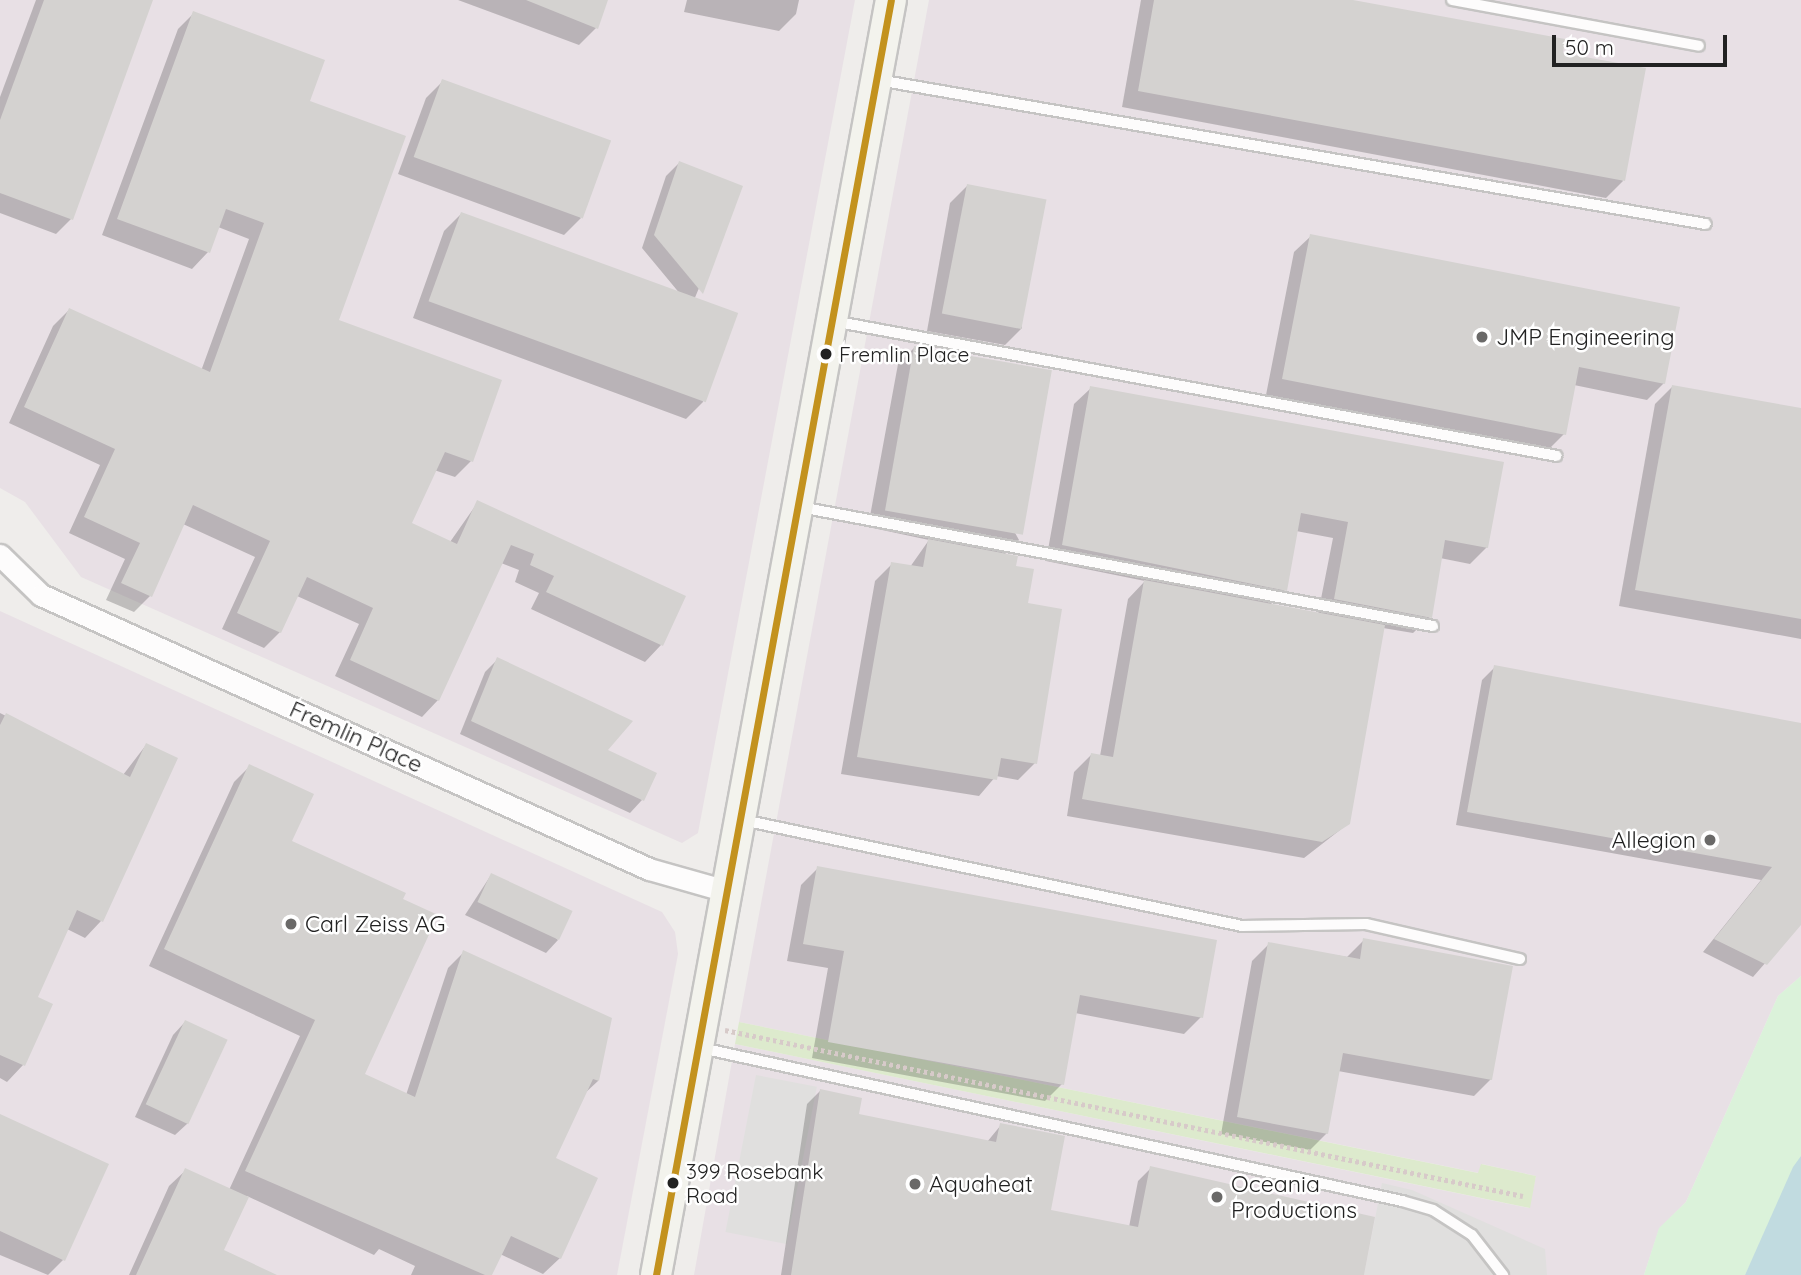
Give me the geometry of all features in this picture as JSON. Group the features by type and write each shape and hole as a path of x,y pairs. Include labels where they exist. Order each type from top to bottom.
{"main road":[{"path":"656,1275 891,0"}],"street":[{"name":"Fremlin Place","path":"0,555 41,595 649,869 727,891"}],"lane":[{"path":"1452,0 1699,46"},
{"path":"876,80 1706,224"},
{"path":"832,321 1556,456"},
{"path":"798,506 1433,626"},
{"path":"740,820 1242,926 1366,924 1520,959"},
{"path":"700,1035 1402,1201 1472,1235 1503,1275"}],"path":[{"path":"700,1035 756,1040 1522,1196"}],"shaded area":[{"path":"0,0 855,0 698,833 682,843 81,577 25,502 0,488"},
{"path":"929,0 1801,0 1801,976 1778,996 1686,1202 1659,1229 1644,1275 694,1275 735,1044 1529,1208 1536,1176 1482,1164 1479,1173 739,1022"},
{"path":"0,611 662,912 675,932 678,954 617,1275 0,1275"},
{"path":"756,1075 817,1087 786,1244 725,1232"},
{"path":"1382,1183 1412,1190 1545,1249 1547,1275 1364,1275"}],"green space":[{"path":"1801,976 1801,1156 1745,1275 1644,1275 1659,1228 1686,1202 1778,996"},
{"path":"739,1022 1478,1173 1481,1164 1536,1176 1530,1208 735,1044"}],"water":[{"path":"1801,1156 1801,1275 1745,1275 1793,1167"}],"building":[{"path":"44,0 153,0 73,220 0,193 0,120"},
{"path":"526,0 608,0 598,29"},
{"path":"1154,0 1353,0 1565,39 1563,53 1646,68 1625,181 1138,91"},
{"path":"193,11 325,60 310,101 406,136 339,320 502,380 473,462 445,452 412,523 457,544 477,500 686,596 663,646 546,592 554,576 530,565 534,554 511,545 439,701 350,660 373,608 307,577 281,633 237,613 270,541 193,505 152,597 121,583 140,543 84,517 115,449 24,407 69,308 210,372 264,223 226,209 210,253 117,219"},
{"path":"442,79 611,141 583,219 414,157"},
{"path":"679,161 743,186 703,294 654,235"},
{"path":"967,184 1047,199 1021,329 942,314"},
{"path":"461,212 738,313 706,402 429,301"},
{"name":"JMP Engineering","path":"1310,234 1680,307 1665,384 1579,367 1566,435 1282,379"},
{"path":"914,346 1052,370 1023,535 885,510"},
{"path":"1672,385 1801,408 1801,619 1635,590"},
{"path":"1090,386 1504,462 1488,548 1445,540 1432,618 1334,599 1348,522 1301,513 1287,591 1062,545"},
{"path":"928,539 1018,556 1016,566 1034,569 1028,603 1062,609 1037,764 1001,758 997,780 857,757 891,562 923,567"},
{"path":"1144,580 1385,625 1350,824 1322,842 1082,799 1091,753 1113,757"},
{"path":"497,657 633,721 608,750 657,773 644,801 471,721"},
{"name":"Allegion","path":"1494,665 1801,723 1801,925 1767,965 1714,939 1772,867 1467,812"},
{"path":"6,713 130,777 146,743 178,758 103,922 77,910 38,997 53,1004 25,1066 0,1055 0,725"},
{"path":"249,764 314,794 292,841 406,893 403,899 438,915 365,1074 415,1097 463,950 612,1018 599,1081 593,1079 556,1158 598,1178 561,1259 511,1236 492,1275 485,1275 245,1171 315,1020 164,949"},
{"path":"817,866 1217,940 1203,1018 1080,995 1064,1085 828,1042 844,951 803,944"},
{"path":"491,873 573,911 559,940 477,902"},
{"path":"1363,938 1513,966 1492,1080 1343,1053 1328,1134 1237,1117 1268,942 1360,959"},
{"path":"185,1020 228,1040 188,1124 146,1104"},
{"name":"Oceania Productions","path":"820,1089 862,1098 859,1114 996,1142 1000,1123 1065,1136 1051,1210 1138,1227 1150,1166 1375,1217 1364,1275 791,1275"},
{"path":"0,1114 109,1164 65,1261 0,1231"},
{"path":"185,1168 249,1197 224,1250 277,1275 136,1275"}],"transit line":[{"path":"656,1275 891,0"}],"place":[{"name":"JMP Engineering","path":"1482,337"},
{"name":"Fremlin Place","path":"826,354"},
{"name":"Allegion","path":"1710,840"},
{"name":"Carl Zeiss AG","path":"291,924"},
{"name":"399 Rosebank Road","path":"673,1183"},
{"name":"Aquaheat","path":"915,1184"},
{"name":"Oceania Productions","path":"1217,1197"}]}
